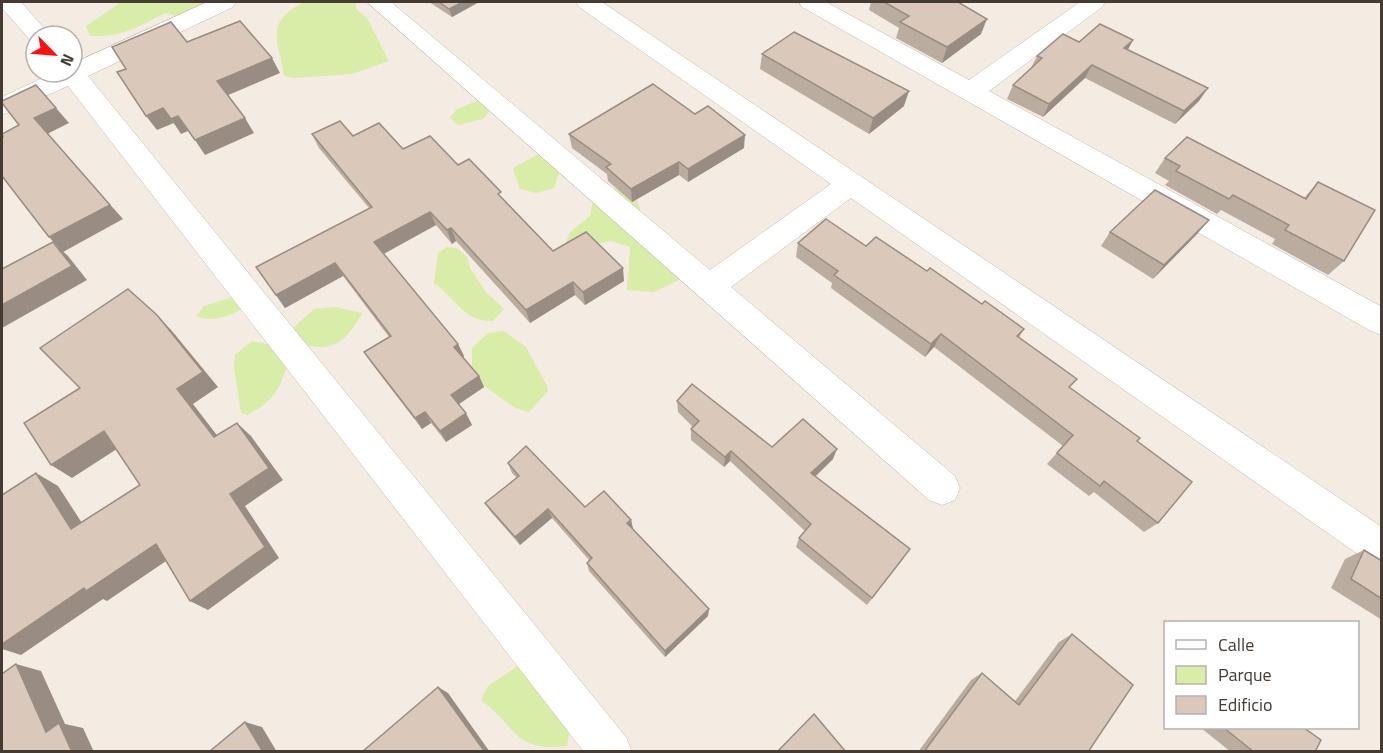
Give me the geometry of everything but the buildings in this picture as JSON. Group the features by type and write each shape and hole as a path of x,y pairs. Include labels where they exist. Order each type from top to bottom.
{"street":[{"path":"9,2 28,24"},
{"path":"84,67 225,2"},
{"path":"378,2 942,488"},
{"path":"587,2 1382,549"},
{"path":"810,2 1382,322"},
{"path":"970,92 1094,2"},
{"path":"2,107 49,84"},
{"path":"81,84 611,752"},
{"path":"709,287 851,184"}],"green space":[{"path":"121,2 227,2 198,17 166,13 121,33 90,36 86,26"},
{"path":"304,2 356,2 356,9 367,18 389,61 352,74 294,78 284,76 277,42 278,25 291,10"},
{"path":"479,100 491,109 483,119 458,125 450,118 457,109"},
{"path":"547,154 561,168 554,188 536,193 520,189 513,168 537,155"},
{"path":"596,186 626,190 635,195 644,220 680,268 679,280 654,292 627,290 630,247 611,241 563,250 570,232 590,216"},
{"path":"447,247 457,248 467,257 470,268 485,291 504,309 493,321 474,318 434,283 438,253"},
{"path":"233,297 243,309 214,319 196,316 204,306"},
{"path":"335,307 363,313 349,333 336,343 321,347 307,345 291,330 314,309"},
{"path":"504,331 526,347 547,386 548,391 529,412 515,408 472,377 472,348 488,333"},
{"path":"252,341 268,344 289,359 276,392 265,404 247,415 241,412 234,367 235,355"},
{"path":"518,666 574,701 567,746 549,747 526,741 481,700 488,686"}]}
